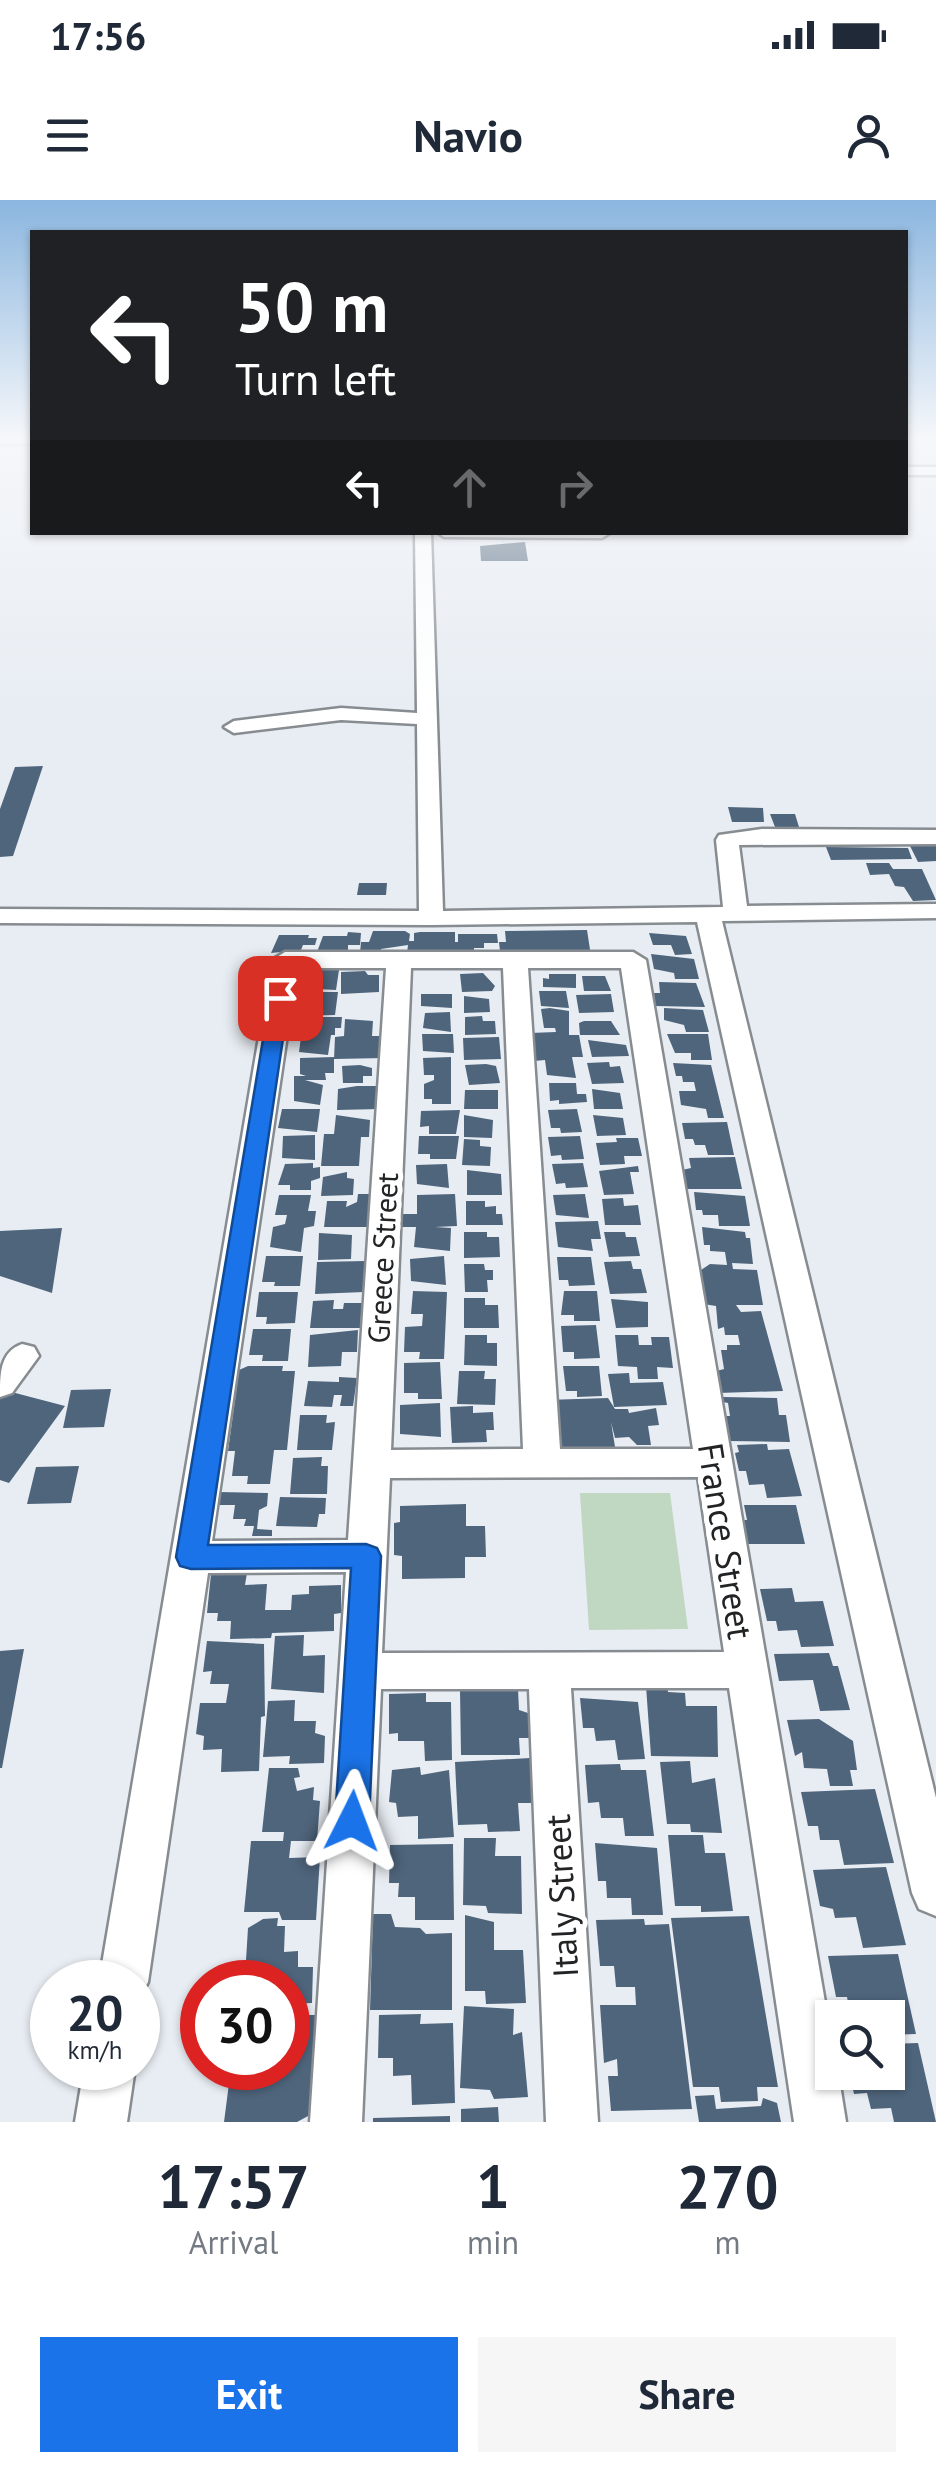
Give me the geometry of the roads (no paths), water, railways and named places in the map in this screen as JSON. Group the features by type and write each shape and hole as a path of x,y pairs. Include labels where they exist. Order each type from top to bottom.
{"street":[{"path":"423,535 430,918"},
{"path":"234,727 314,715 425,719"},
{"path":"936,838 762,836 727,840 722,914 772,1205 936,1893"},
{"path":"0,916 430,918 936,911"},
{"path":"127,1960 286,960 515,960 542,1464"},
{"name":"Greece Street","path":"336,2122 399,960"},
{"name":"France Street","path":"515,960 632,960 820,2122"},
{"path":"0,1384 22,1356"},
{"path":"371,1464 714,1463"},
{"path":"191,1557 366,1556"},
{"name":"Italy Street","path":"549,1670 572,2122"},
{"path":"360,1671 748,1670"},
{"path":"101,2122 106,2090"}]}
